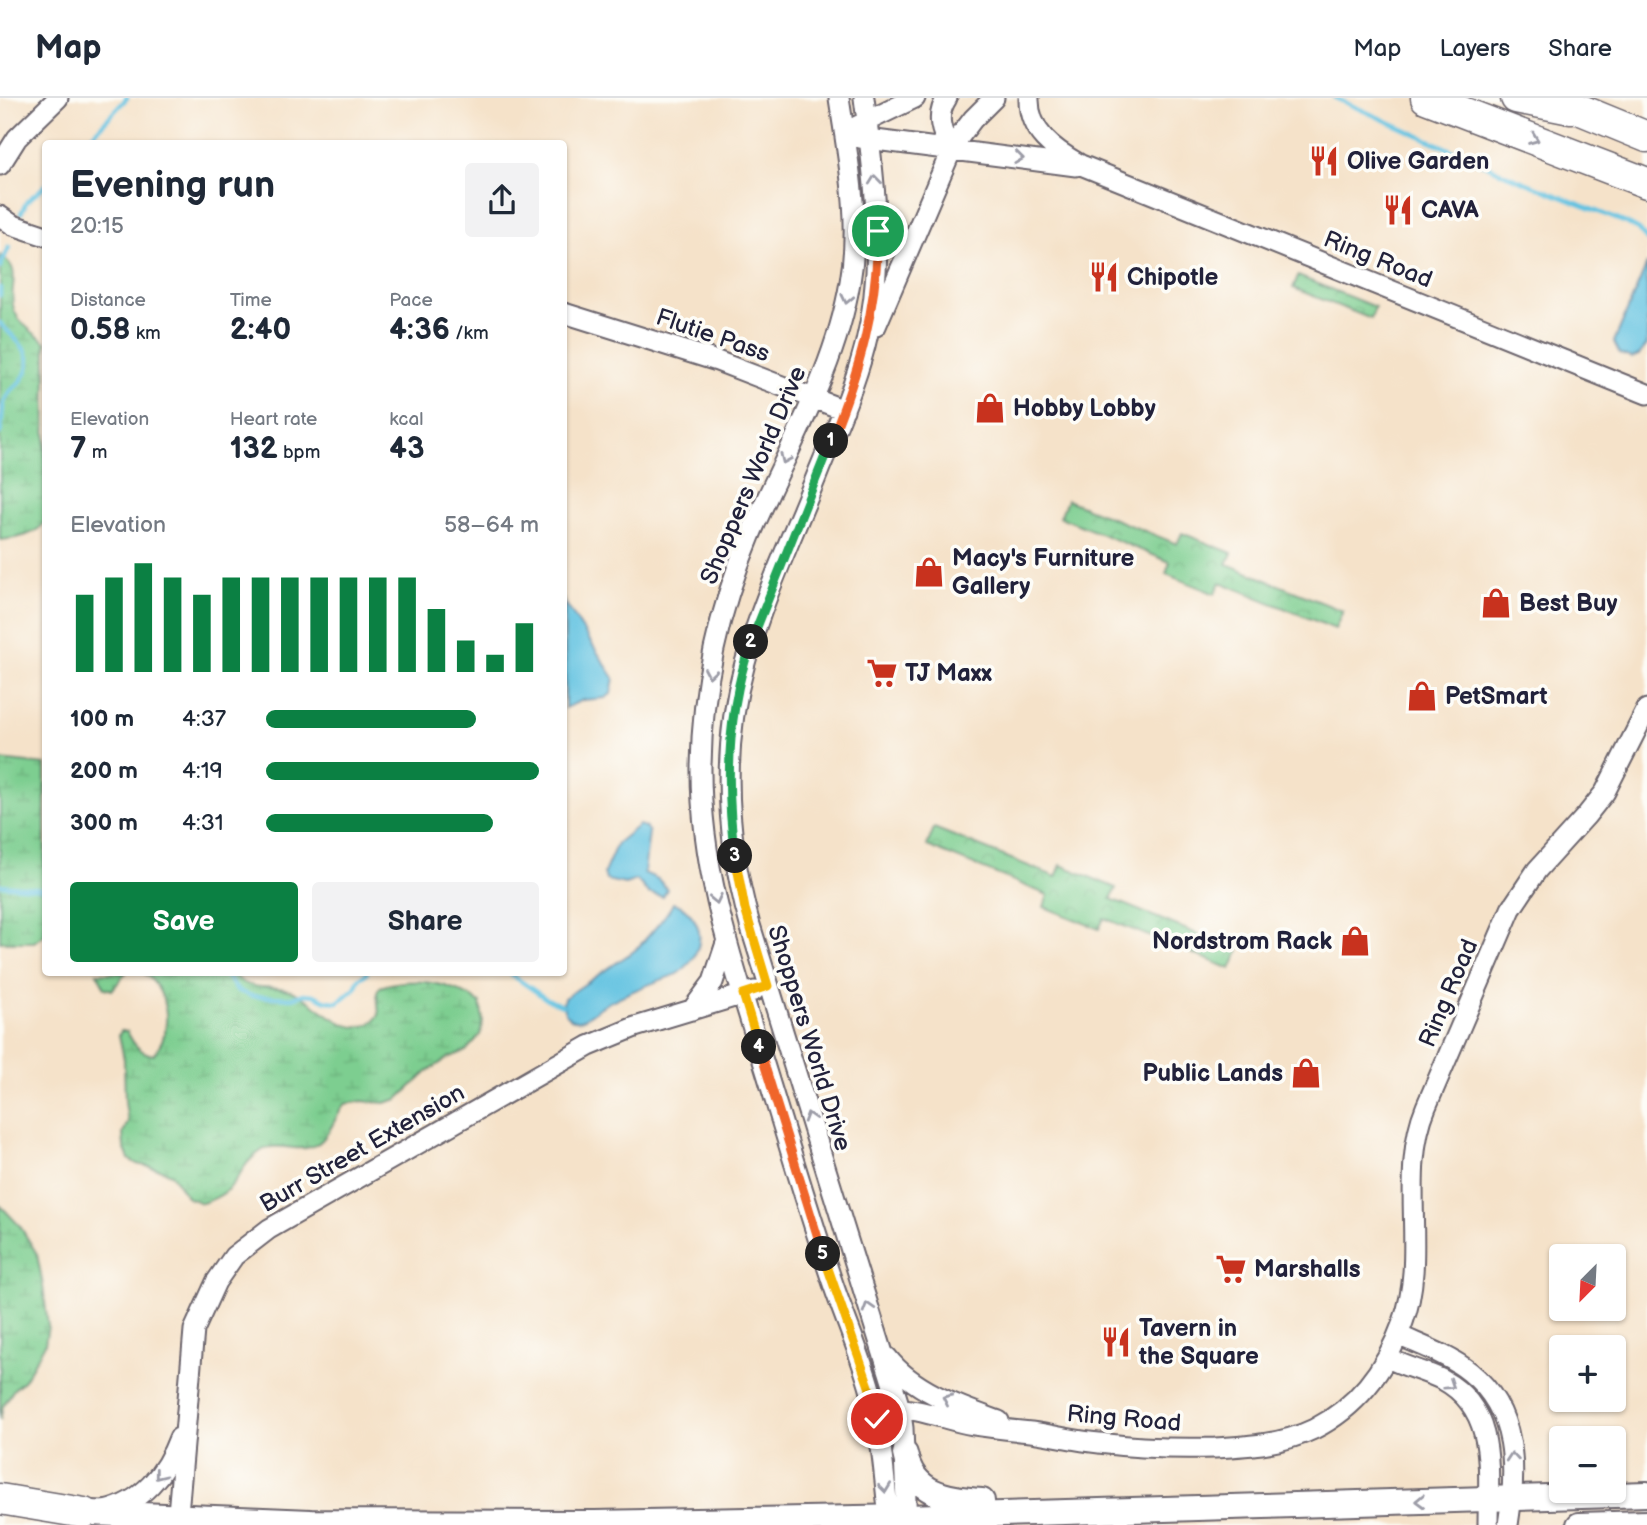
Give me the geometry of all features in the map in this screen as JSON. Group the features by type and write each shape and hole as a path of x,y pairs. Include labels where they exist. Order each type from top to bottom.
{"highway":[{"path":"1426,98 1647,183"},
{"path":"1516,98 1589,113"},
{"path":"1552,98 1647,136"},
{"path":"0,1499 84,1513"}],"main road":[{"path":"905,1454 909,1468 919,1482 946,1497 1108,1510"},
{"path":"0,1509 178,1521 438,1524 899,1521 1108,1510 1647,1494"},
{"path":"1579,1525 1647,1523"}],"street":[{"path":"0,164 8,143 58,98"},
{"name":"Shoppers World Drive","path":"839,98 855,213 853,262 839,330 813,397 738,566 722,614 710,667 702,734 702,800 709,867 726,942 823,1254 871,1392 899,1521"},
{"name":"Shoppers World Drive","path":"864,98 877,202 877,258 869,329 844,410 760,617 745,663 734,715 729,782 733,846 745,909 900,1409 905,1454 899,1521"},
{"path":"868,130 915,98"},
{"path":"947,98 939,117 951,150"},
{"name":"Shoppers World Drive","path":"858,369 951,150 972,118 994,98"},
{"name":"Ring Road","path":"1029,98 1032,121 1042,137 1064,155 1091,170 1647,394"},
{"name":"Ring Road","path":"844,134 868,130 951,150 1042,160 1091,170"},
{"path":"0,216 13,225 42,235"},
{"path":"0,230 42,235"},
{"name":"Flutie Pass","path":"567,314 716,361 844,410"},
{"name":"Ring Road","path":"875,1410 924,1412 970,1425 1097,1443 1160,1448 1227,1447 1270,1443 1311,1430 1339,1413 1366,1390 1388,1358 1410,1297 1415,1150 1422,1115 1517,899 1544,860 1593,809 1605,792 1647,709"},
{"path":"692,1010 713,982 726,942"},
{"name":"Burr Street Extension","path":"178,1521 194,1330 216,1282 234,1256 259,1235 589,1046 614,1034 768,986"},
{"path":"1398,1335 1459,1364 1491,1394 1508,1430 1513,1498 1508,1525"},
{"name":"Ring Road","path":"880,1345 898,1368 929,1391 979,1413 1033,1432"},
{"path":"1388,1358 1444,1381 1460,1392 1477,1412 1488,1446 1488,1525"},
{"path":"84,1513 123,1506 152,1483 173,1453 187,1414"}],"green space":[{"path":"0,255 12,267 14,273 12,301 16,315 42,339 42,526 31,533 0,540"},
{"path":"1298,276 1375,307 1371,319 1293,288"},
{"path":"1067,500 1177,544 1182,533 1232,553 1227,564 1343,611 1335,629 1220,582 1215,594 1166,574 1170,562 1060,517"},
{"path":"0,760 42,765 42,936 34,942 0,942"},
{"path":"934,828 1056,877 1061,865 1116,888 1111,899 1239,951 1231,969 1104,918 1099,929 1044,907 1048,895 927,846"},
{"path":"99,976 124,976 112,990 105,988"},
{"path":"147,976 236,976 251,986 289,990 334,1019 357,1027 368,1024 379,1015 377,992 380,987 406,982 432,983 457,990 480,1003 483,1020 480,1035 466,1051 448,1058 427,1072 398,1099 385,1103 362,1101 345,1104 325,1136 315,1145 307,1148 276,1146 261,1151 252,1158 225,1192 202,1203 188,1198 172,1175 129,1159 124,1147 123,1133 128,1122 124,1059 119,1035 121,1031 127,1031 137,1047 153,1055 160,1045 166,1024 166,1012 159,990"},
{"path":"0,1205 20,1226 37,1254 48,1326 45,1344 24,1380 14,1389 3,1406 0,1420"}],"water":[{"path":"1647,264 1647,345 1639,355 1632,358 1620,354 1614,342"},
{"path":"567,606 614,678 611,694 605,698 583,700 567,707"},
{"path":"639,825 649,832 644,873 658,879 667,889 663,897 648,893 637,880 625,884 606,880 604,873 617,843"},
{"path":"673,903 689,913 699,931 698,948 684,969 622,996 583,1019 568,1017 564,1010 564,998 634,951"}],"waterway":[{"path":"88,140 127,98"},
{"path":"1335,98 1507,175 1626,223 1639,230 1647,240"},
{"path":"21,213 27,201 42,188"},
{"path":"0,267 9,247"},
{"path":"0,288 0,295"},
{"path":"0,323 18,341 29,362 23,378 5,400 0,433"},
{"path":"0,885 42,889"},
{"path":"226,976 238,991 252,996 292,998 304,994 338,1002 355,988 363,976"},
{"path":"513,976 545,998 562,1006"}],"place":[{"name":"Olive Garden","path":"1324,161"},
{"name":"CAVA","path":"1398,210"},
{"name":"Chipotle","path":"1104,277"},
{"name":"Hobby Lobby","path":"990,408"},
{"name":"Macy's Furniture Gallery","path":"929,572"},
{"name":"Best Buy","path":"1496,603"},
{"name":"TJ Maxx","path":"882,673"},
{"name":"PetSmart","path":"1422,696"},
{"name":"Nordstrom Rack","path":"1355,941"},
{"name":"Public Lands","path":"1306,1073"},
{"name":"Marshalls","path":"1231,1269"},
{"name":"Tavern in the Square","path":"1116,1342"}],"route":[{"path":"877,1419 871,1392 827,1267 743,994 768,986 738,879 729,782 734,715 749,648 844,410 865,348 875,290 878,231"}]}
